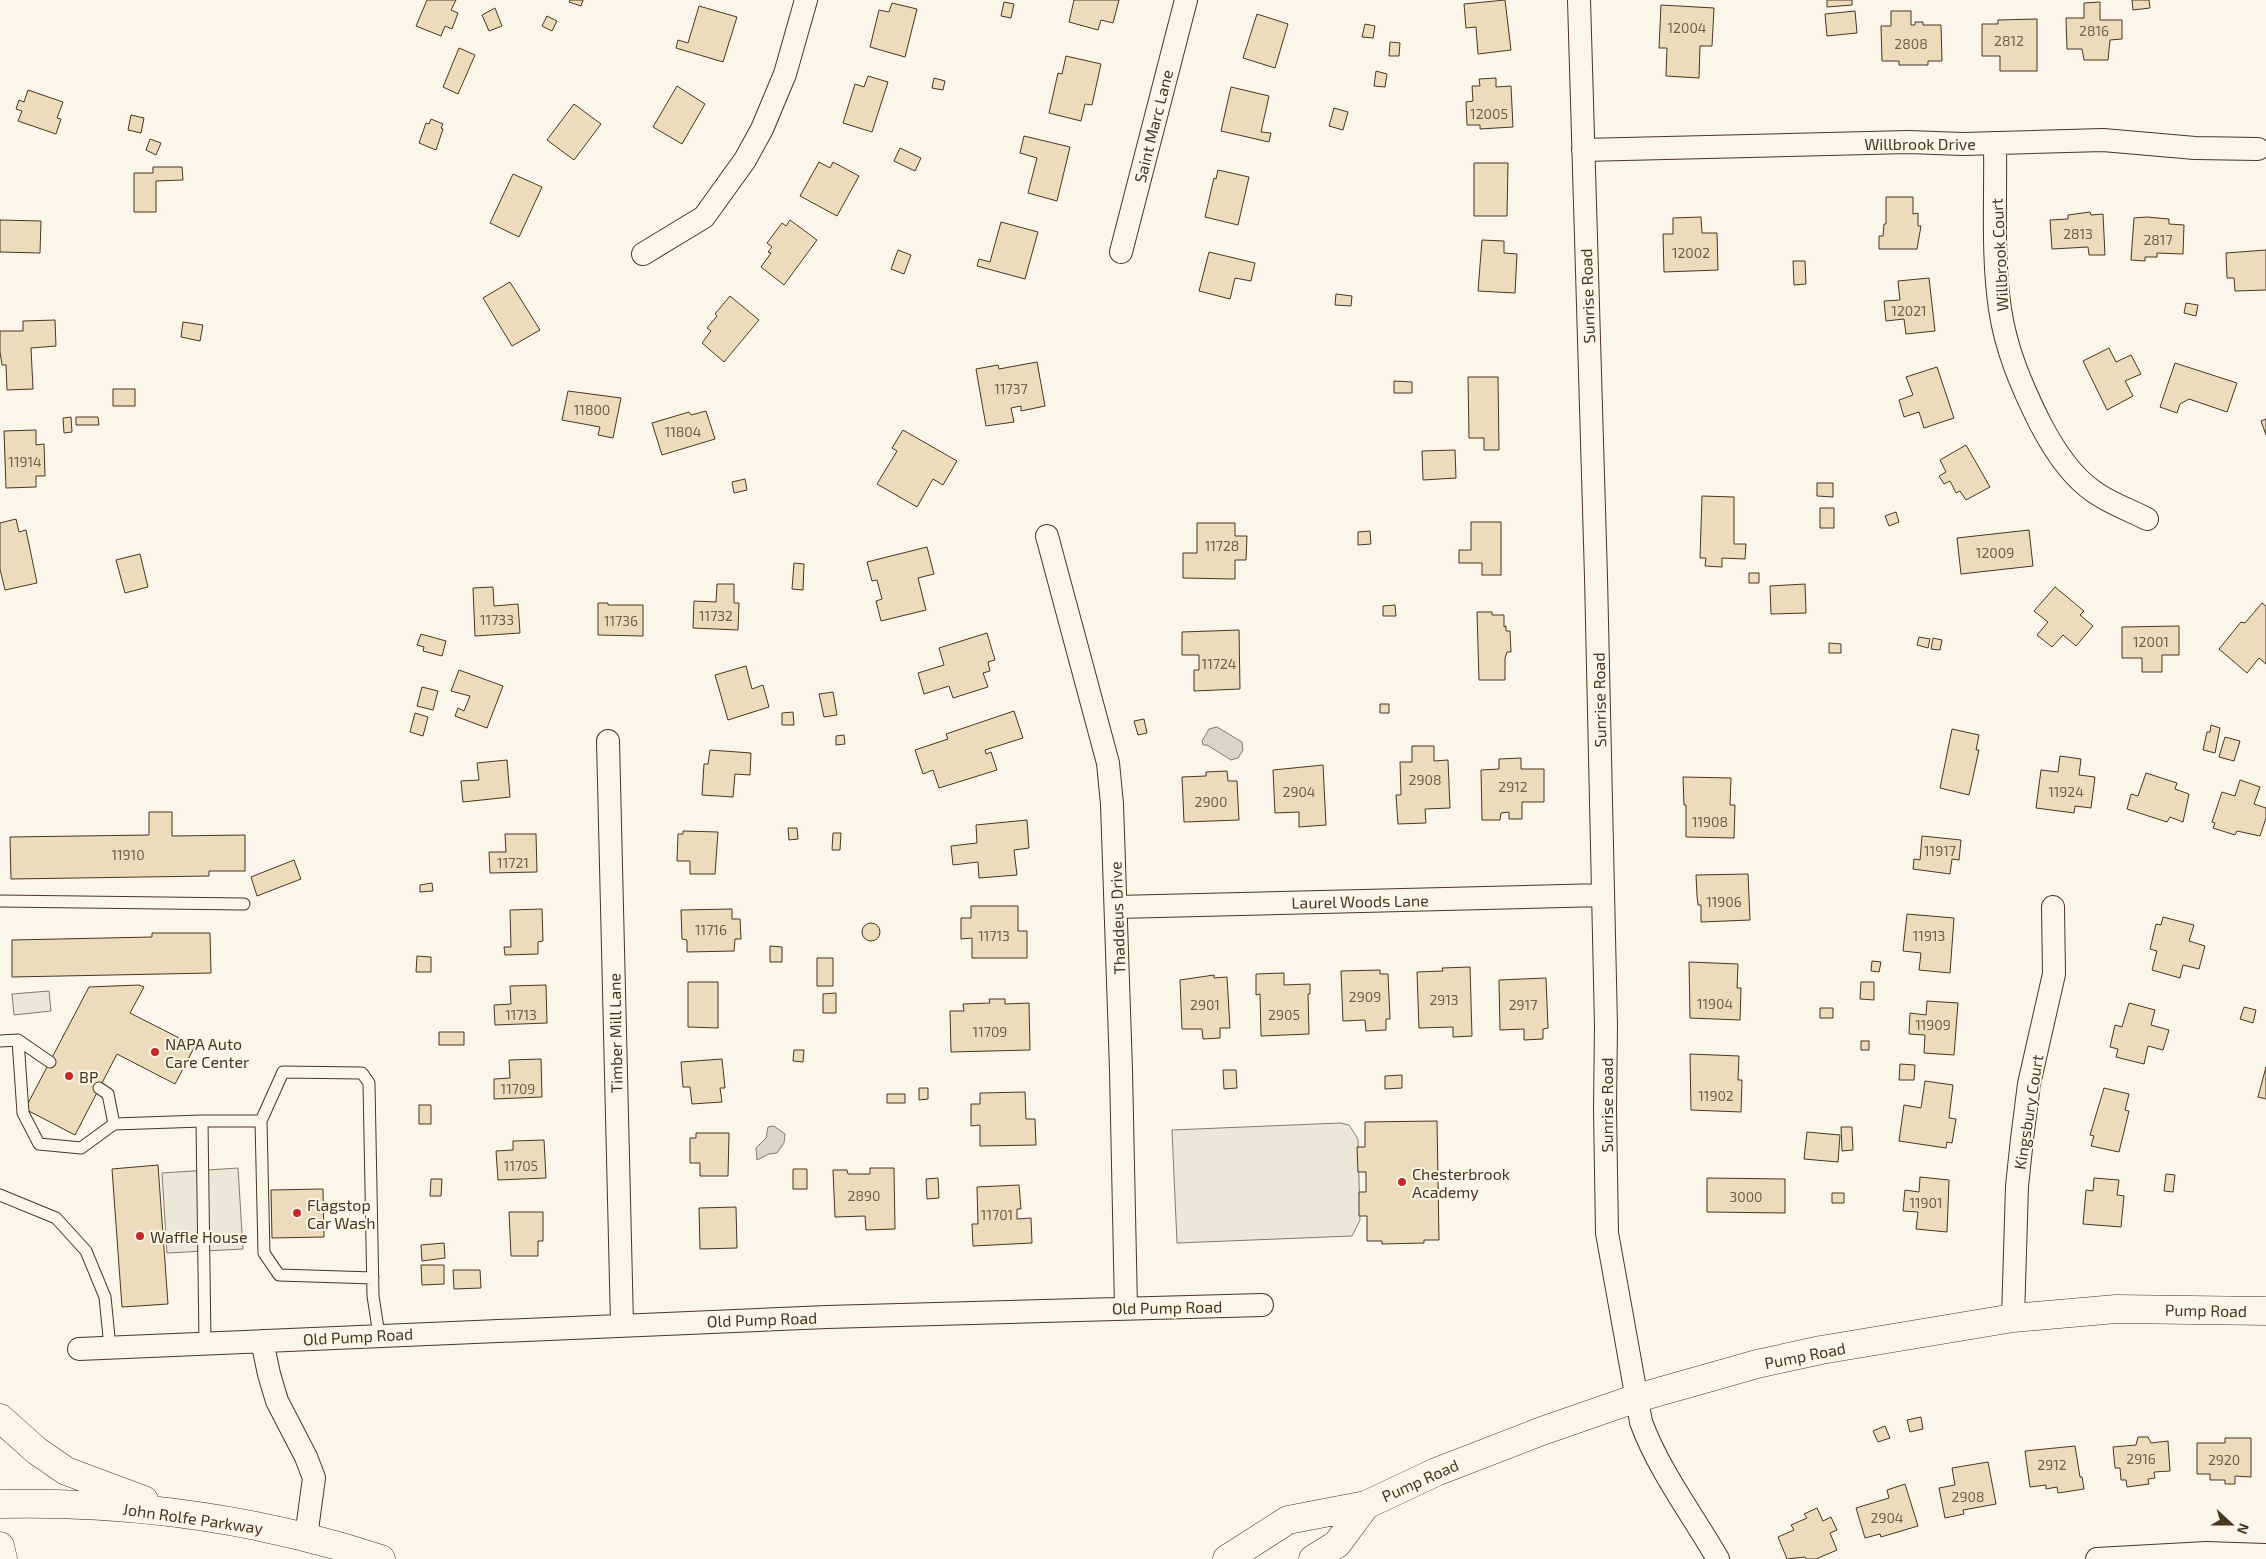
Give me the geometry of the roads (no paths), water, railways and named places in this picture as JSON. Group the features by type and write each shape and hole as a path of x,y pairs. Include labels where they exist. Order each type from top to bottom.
{"main road":[{"name":"Pump Road","path":"1227,1559 1288,1520 1366,1505 1436,1472 1542,1431 1637,1398 1757,1364 1822,1350 2012,1318 2116,1309 2266,1311"},
{"path":"0,1418 37,1451 66,1471 179,1513"},
{"name":"John Rolfe Parkway","path":"0,1504 101,1506 179,1513 306,1537 381,1559"},
{"name":"Pump Road","path":"1313,1559 1337,1544 1366,1505"},
{"path":"0,1546 3,1559"}],"street":[{"path":"643,254 704,217 745,160 762,129 785,74 806,0"},
{"name":"Saint Marc Lane","path":"1121,252 1186,0"},
{"name":"Sunrise Road","path":"1579,0 1582,150 1593,424 1603,895 1607,1233 1637,1398 1646,1436 1683,1504 1718,1559"},
{"name":"Willbrook Drive","path":"1582,150 1908,142 1995,143 2104,140 2195,148 2258,149"},
{"name":"Willbrook Court","path":"1995,143 1996,243 2000,310 2011,355 2024,392 2046,434 2072,472 2094,492 2147,519"},
{"name":"Thaddeus Drive","path":"1047,536 1108,763 1114,821 1126,1308"},
{"name":"Timber Mill Lane","path":"608,741 622,1324"},
{"name":"Laurel Woods Lane","path":"1117,906 1603,895"},
{"name":"Kingsbury Court","path":"2012,1318 2017,1186 2029,1084 2054,974 2053,907"},
{"name":"Old Pump Road","path":"79,1349 622,1324 1262,1305"},
{"path":"262,1341 277,1401 306,1457 314,1478 306,1537"},
{"path":"2097,1559 2206,1553 2266,1554"}],"lane":[{"path":"0,901 244,904"},
{"path":"18,1040 23,1113 39,1144 81,1148 114,1124 261,1121"},
{"path":"0,1041 18,1040 50,1062"},
{"path":"373,1278 280,1275 264,1253 261,1121 284,1072 362,1073 369,1083 373,1278 379,1335"},
{"path":"99,1088 108,1094 114,1124"},
{"path":"202,1121 205,1343"},
{"path":"0,1195 56,1218 86,1251 105,1297 110,1347"}],"place":[{"name":"NAPA Auto Care Center","path":"155,1052"},
{"name":"BP","path":"69,1076"},
{"name":"Chesterbrook Academy","path":"1402,1182"},
{"name":"Flagstop Car Wash","path":"297,1213"},
{"name":"Waffle House","path":"140,1236"}]}
